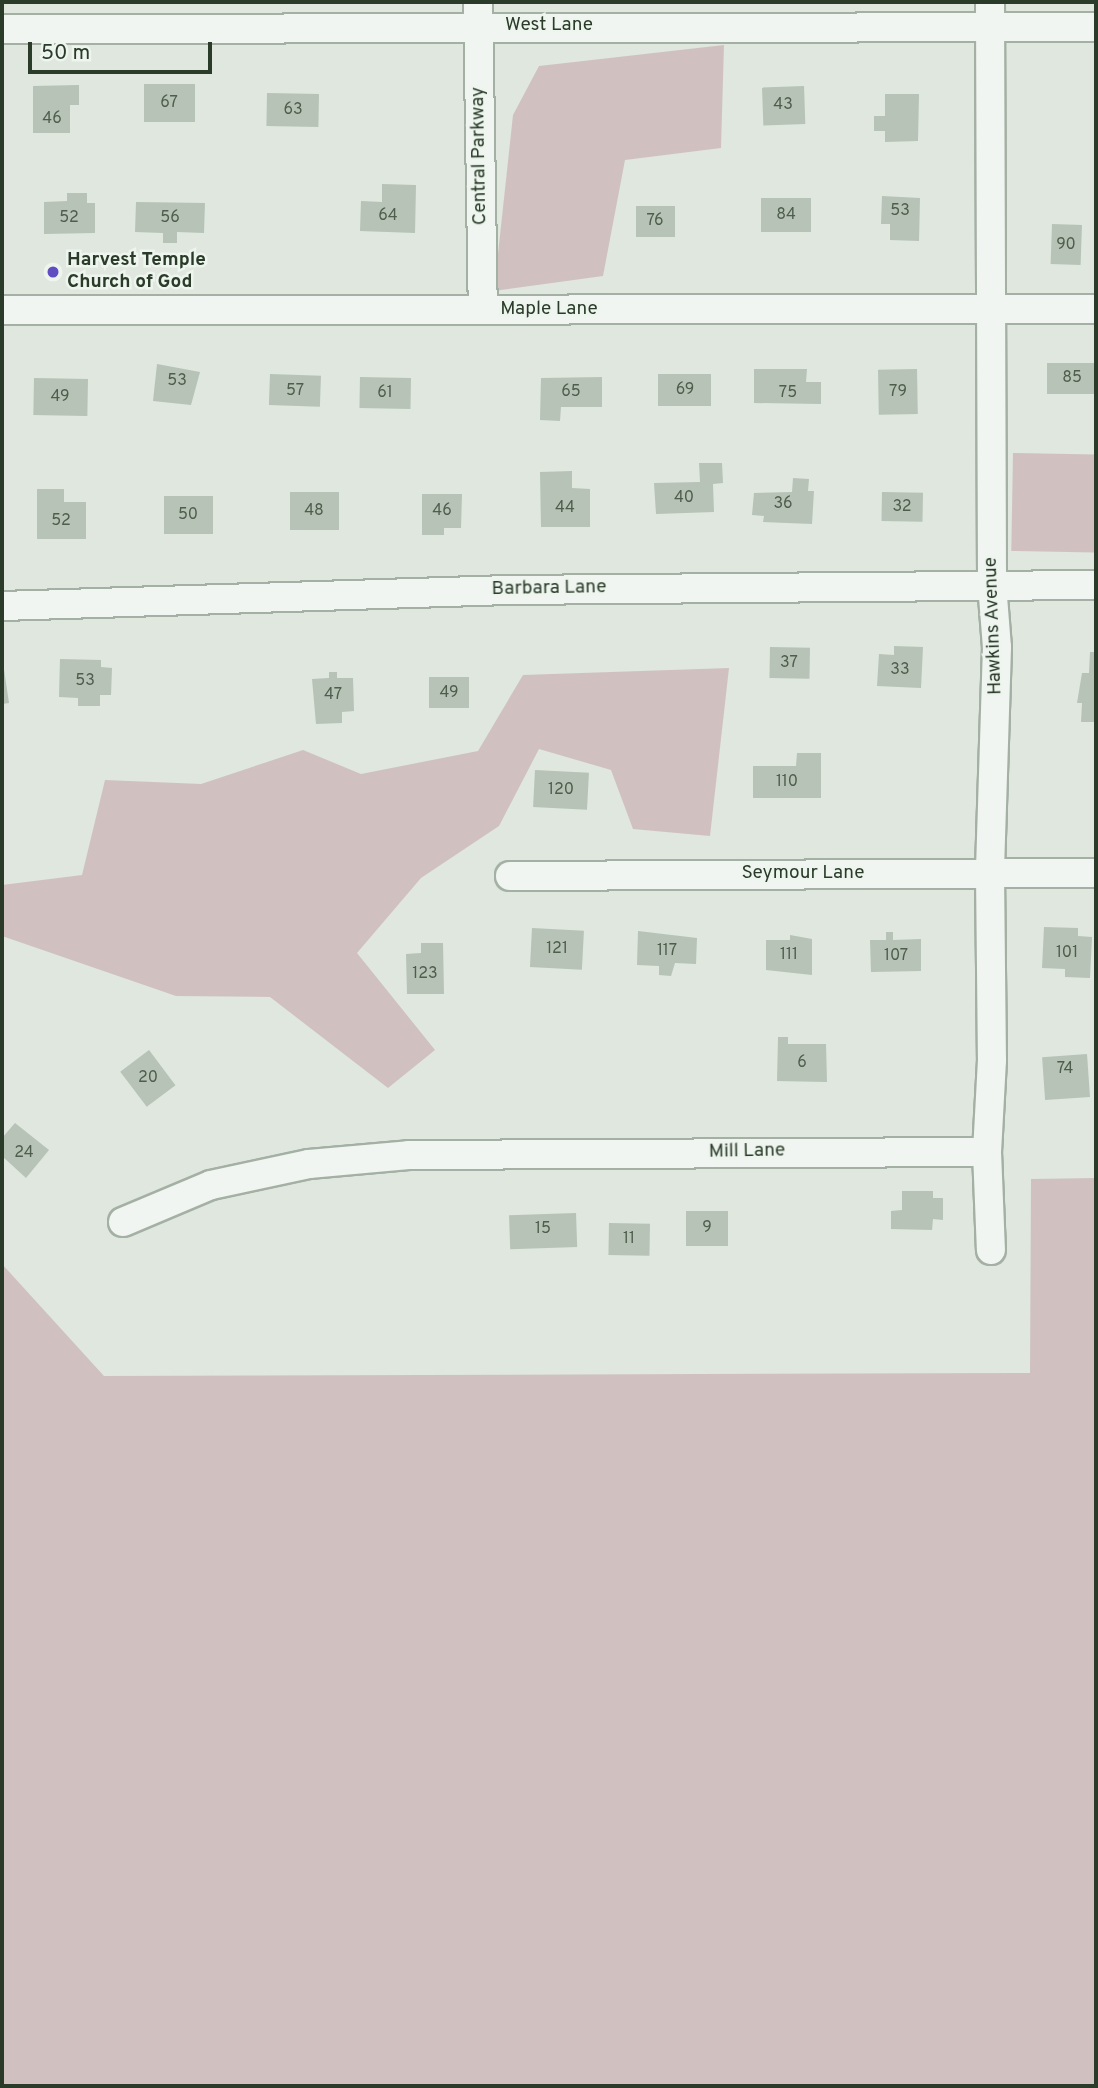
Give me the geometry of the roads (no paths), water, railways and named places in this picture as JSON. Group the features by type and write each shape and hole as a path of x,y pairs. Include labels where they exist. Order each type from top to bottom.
{"street":[{"name":"West Lane","path":"2,29 478,14 990,14 1096,27"},
{"name":"Central Parkway","path":"478,14 483,310"},
{"name":"Hawkins Avenue","path":"990,14 994,310 992,584 997,647 990,873 992,1060 987,1152 991,1250"},
{"name":"Maple Lane","path":"2,310 1096,309"},
{"name":"Barbara Lane","path":"2,606 507,590 1096,585"},
{"name":"Seymour Lane","path":"510,876 1096,873"},
{"name":"Mill Lane","path":"122,1222 211,1185 309,1164 409,1155 507,1157 737,1151 987,1152"}],"place":[{"name":"Harvest Temple Church of God","path":"53,272"}]}
